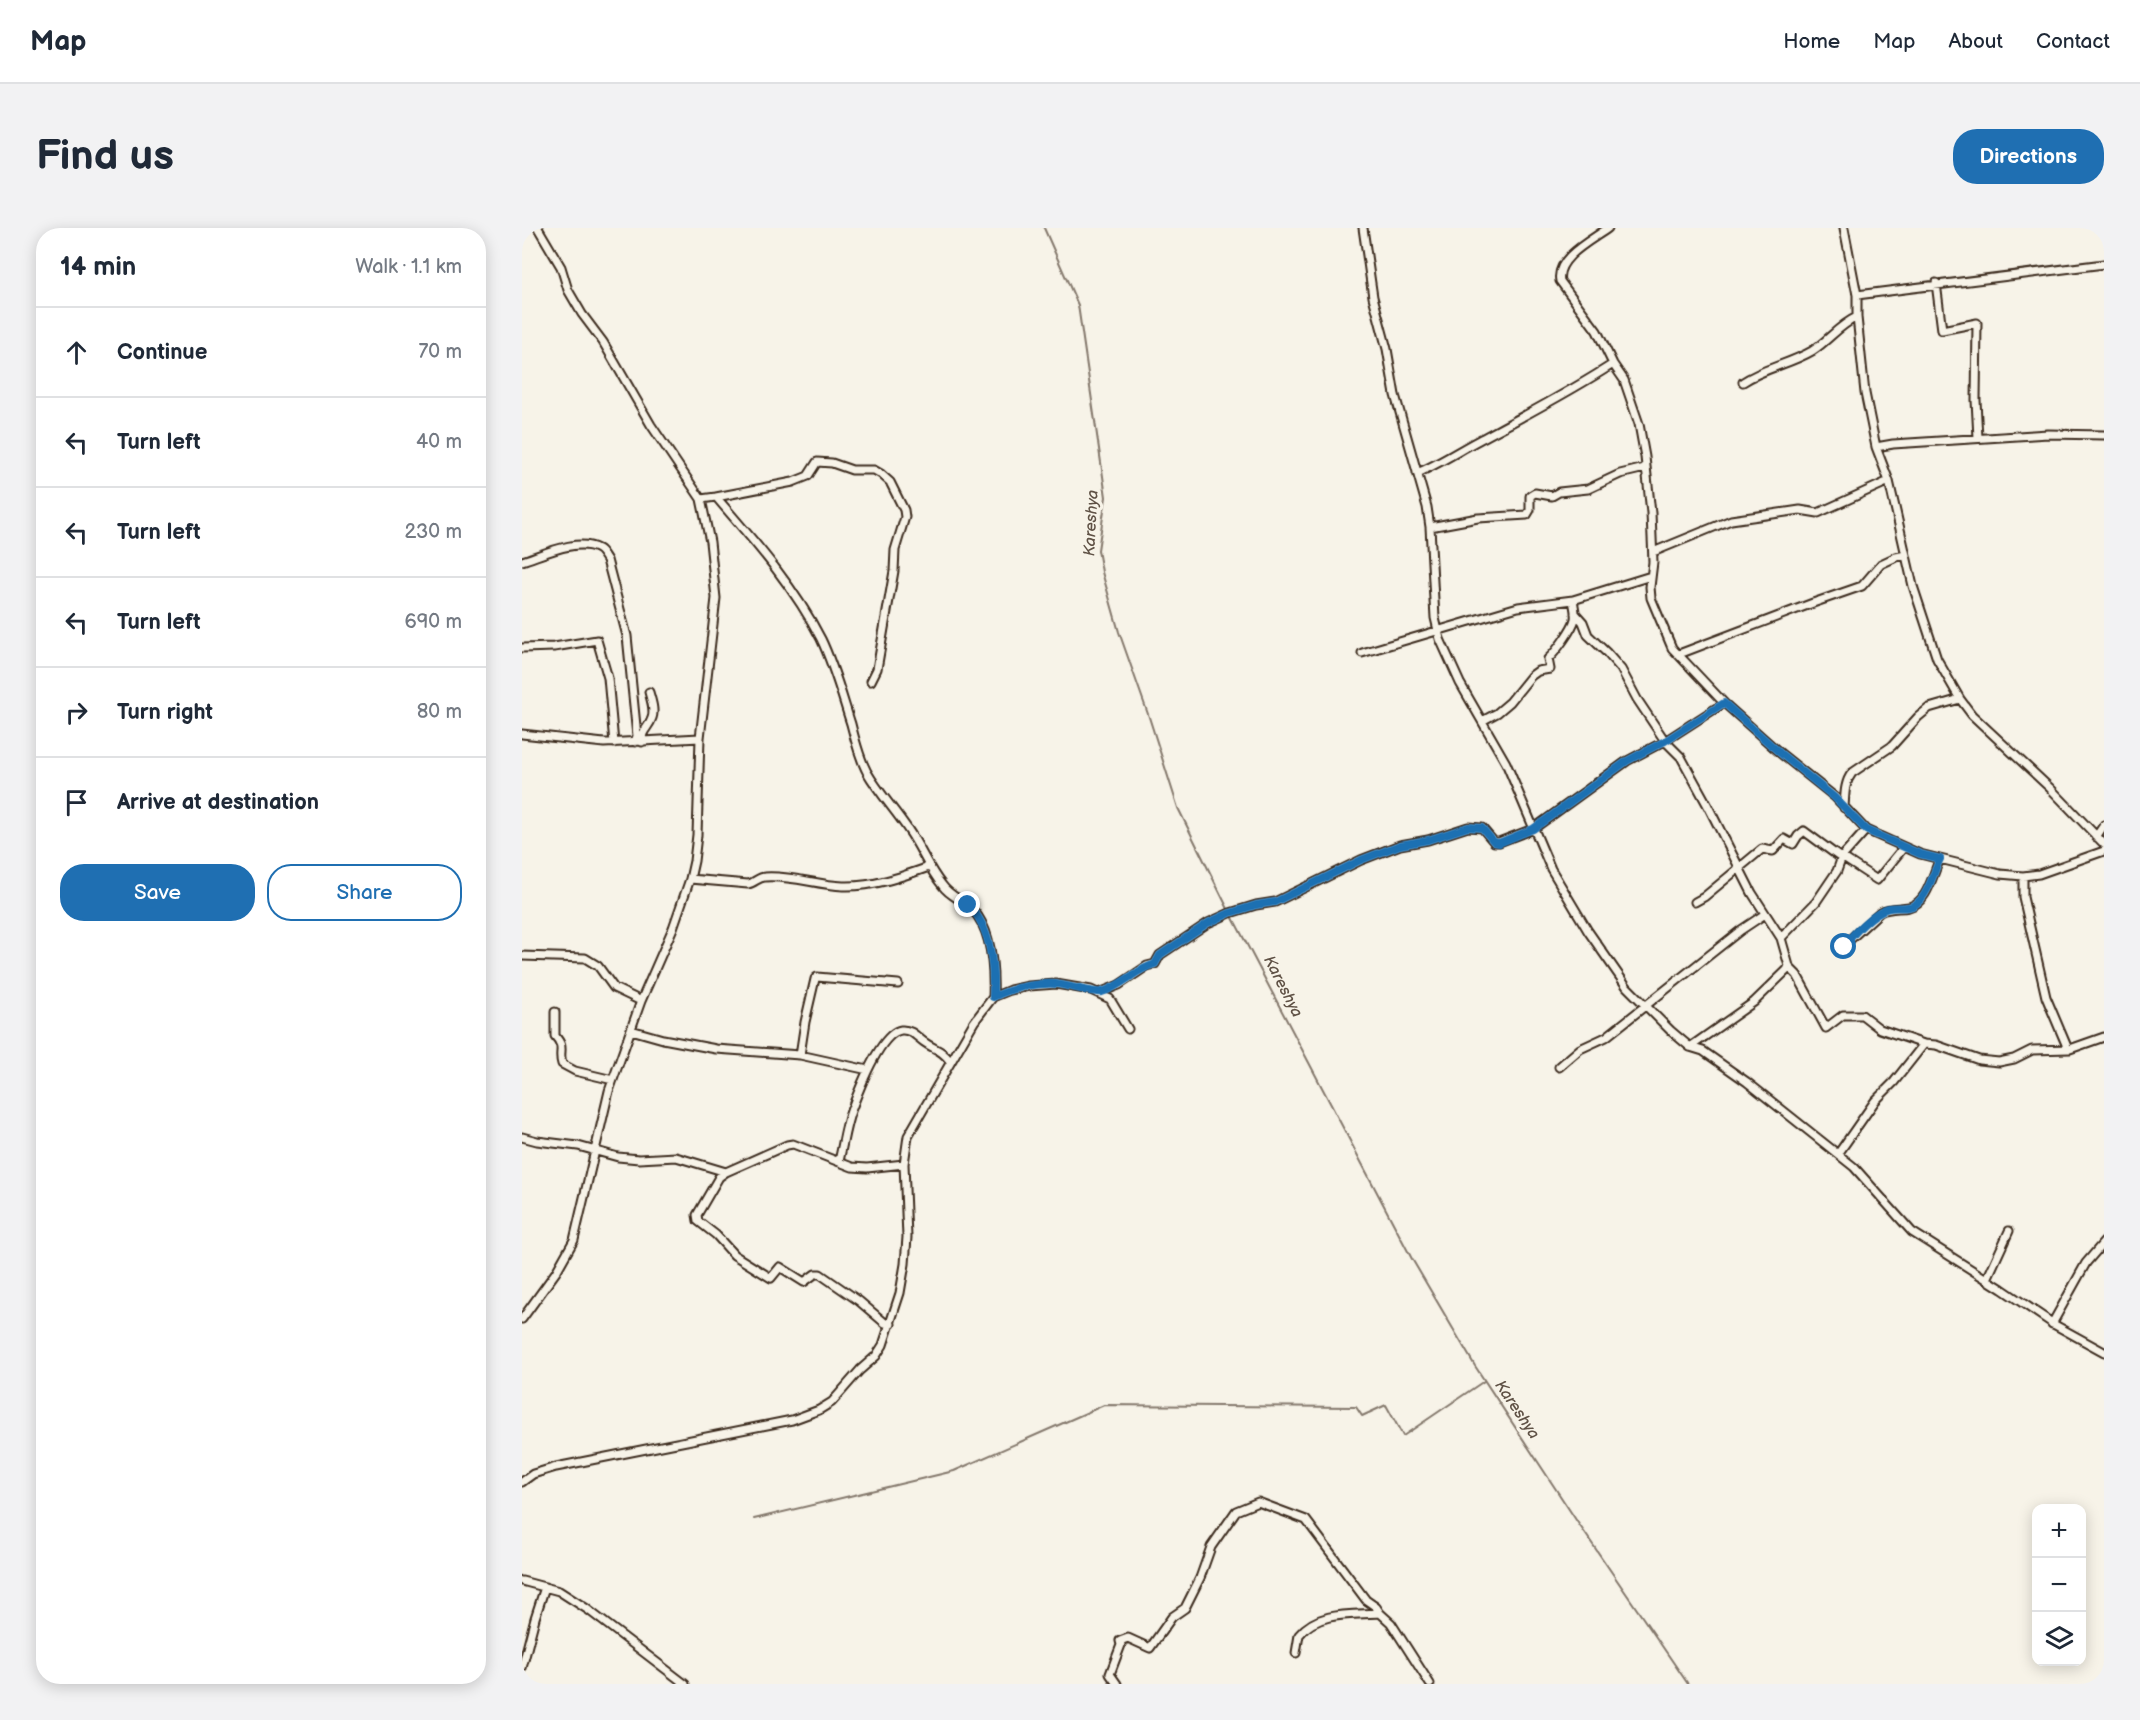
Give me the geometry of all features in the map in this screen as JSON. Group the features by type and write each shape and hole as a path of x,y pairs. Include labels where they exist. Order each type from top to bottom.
{"street":[{"path":"522,1319 556,1272 574,1240 594,1150 613,1080 641,1001 658,966 690,879 697,835 700,738 716,598 710,542 701,499 651,425 603,342 582,314 568,290 561,267 538,228"},
{"path":"1363,228 1373,297 1387,349 1398,405 1427,507 1437,631 1460,682 1506,764 1551,869 1588,931 1627,987 1671,1031 1690,1047 1703,1051 1747,1082 1838,1154 1874,1187 1912,1232 2052,1323 2104,1352"},
{"path":"1608,228 1570,256 1562,266 1559,274 1560,281 1597,331 1613,364 1624,380 1636,414 1643,446 1651,513 1653,552 1651,598 1672,648 1724,703 1834,797 1866,830 1920,854 2000,874 2023,876 2039,874 2104,851"},
{"path":"1844,228 1857,295 1865,393 1876,447 1889,481 1913,586 1937,659 1959,699 1972,715 2050,788 2104,844"},
{"path":"1857,295 1936,283 2104,264"},
{"path":"1936,283 1942,330 1977,323 1978,438"},
{"path":"1743,382 1814,349 1847,321 1857,317"},
{"path":"1417,473 1440,464 1475,442 1568,393 1613,364"},
{"path":"1876,447 2048,434 2104,435"},
{"path":"701,499 794,482 808,476 817,462 832,463 852,470 874,470 890,482 899,498 905,517 895,550 894,571 877,669 871,681"},
{"path":"1430,527 1478,518 1527,515 1530,510 1530,496 1535,493 1552,496 1559,492 1588,489 1620,474 1645,468"},
{"path":"1653,552 1731,520 1781,511 1800,510 1818,513 1889,481"},
{"path":"716,497 775,567 821,639 839,686 865,769 911,833 929,867 950,895 968,905 980,921 987,938 992,961 993,997"},
{"path":"522,561 562,548 585,545 599,549 607,560 627,636 638,742"},
{"path":"1679,654 1862,586 1881,564 1906,555"},
{"path":"1362,653 1518,607 1573,600 1651,576"},
{"path":"1482,721 1497,713 1510,702 1531,676 1538,671 1550,669 1548,658 1560,646 1574,621 1573,600"},
{"path":"1575,613 1583,622 1588,635 1621,669 1637,699 1665,741 1681,757 1738,868 1781,938 1789,967 1797,975 1826,1028 1843,1016 1862,1015 1880,1029 1923,1044 1936,1045 1979,1060 1999,1062 2014,1059 2032,1050 2068,1049 2104,1037"},
{"path":"522,648 554,647 597,640 608,678 614,743"},
{"path":"638,742 652,719 653,709 649,692"},
{"path":"1844,808 1847,779 1852,773 1892,746 1929,708 1959,699"},
{"path":"1099,993 1119,985 1147,966 1155,964 1160,955 1208,923 1230,913 1275,902 1361,860 1400,845 1468,827 1482,828 1494,842 1499,843 1533,829 1627,761 1665,741 1724,703"},
{"path":"522,734 614,743 700,738"},
{"path":"2096,837 2104,825"},
{"path":"1781,938 1816,902 1837,871 1842,856 1866,830"},
{"path":"1695,902 1762,849 1773,851 1784,839 1793,844 1804,831 1838,856 1842,856 1877,880 1904,847"},
{"path":"1841,948 1880,912 1915,905 1923,897 1940,859"},
{"path":"690,879 748,884 760,878 770,877 843,886 892,880 929,867"},
{"path":"2023,876 2023,897 2046,997 2068,1049"},
{"path":"1559,1067 1580,1049 1606,1036 1741,930 1765,914"},
{"path":"522,956 585,958 598,966 614,988 641,1001"},
{"path":"1690,1047 1754,1002 1789,967"},
{"path":"800,1055 809,1000 813,982 817,977 898,984"},
{"path":"522,1482 533,1474 556,1467 792,1420 819,1410 832,1402 876,1356 883,1345 900,1293 907,1237 904,1164 908,1136 950,1061 974,1022 993,997 1029,986 1056,984 1099,993 1110,999 1128,1029"},
{"path":"555,1012 555,1036 562,1046 560,1058 562,1064 575,1071 613,1080"},
{"path":"839,1161 851,1112 868,1070 882,1044 892,1033 903,1029 915,1033 923,1042 943,1051 950,1061"},
{"path":"631,1030 663,1039 716,1049 800,1055 868,1070"},
{"path":"1838,1154 1875,1101 1894,1082 1923,1044"},
{"path":"524,1139 594,1150 618,1157 639,1159 676,1157 726,1172"},
{"path":"891,1324 885,1323 859,1301 820,1274 815,1274 804,1282 780,1267 771,1278 767,1276 735,1255 716,1235 698,1221 697,1215 719,1177 787,1145 794,1144 857,1167 904,1164"},
{"path":"1987,1279 2008,1231"},
{"path":"2052,1323 2086,1263 2104,1242"},
{"path":"1117,1684 1110,1674 1121,1645 1120,1641 1128,1638 1149,1648 1172,1617 1185,1608 1200,1578 1210,1547 1236,1511 1258,1502 1306,1520 1366,1600 1391,1623 1430,1684"},
{"path":"522,1581 559,1591 587,1609 685,1684"},
{"path":"522,1668 545,1587"},
{"path":"1296,1653 1299,1635 1317,1621 1332,1616 1380,1613"}],"waterway":[{"name":"Kareshya","path":"1044,228 1078,305 1106,497 1098,550 1102,572 1119,632 1178,808 1229,911"},
{"name":"Kareshya","path":"1232,916 1412,1259 1475,1366 1688,1684"},
{"path":"754,1519 954,1471 1104,1405 1356,1407 1362,1416 1386,1405 1403,1436 1484,1381"}],"route":[{"path":"968,905 980,921 987,938 994,974 993,997 1029,986 1056,984 1099,993 1119,985 1147,966 1155,964 1160,955 1208,923 1230,913 1275,902 1361,860 1400,845 1428,840 1468,827 1482,828 1494,842 1499,843 1533,829 1627,761 1665,741 1724,703 1834,797 1866,830 1920,854 1940,859 1923,897 1915,905 1880,912 1856,932 1844,947"}]}
